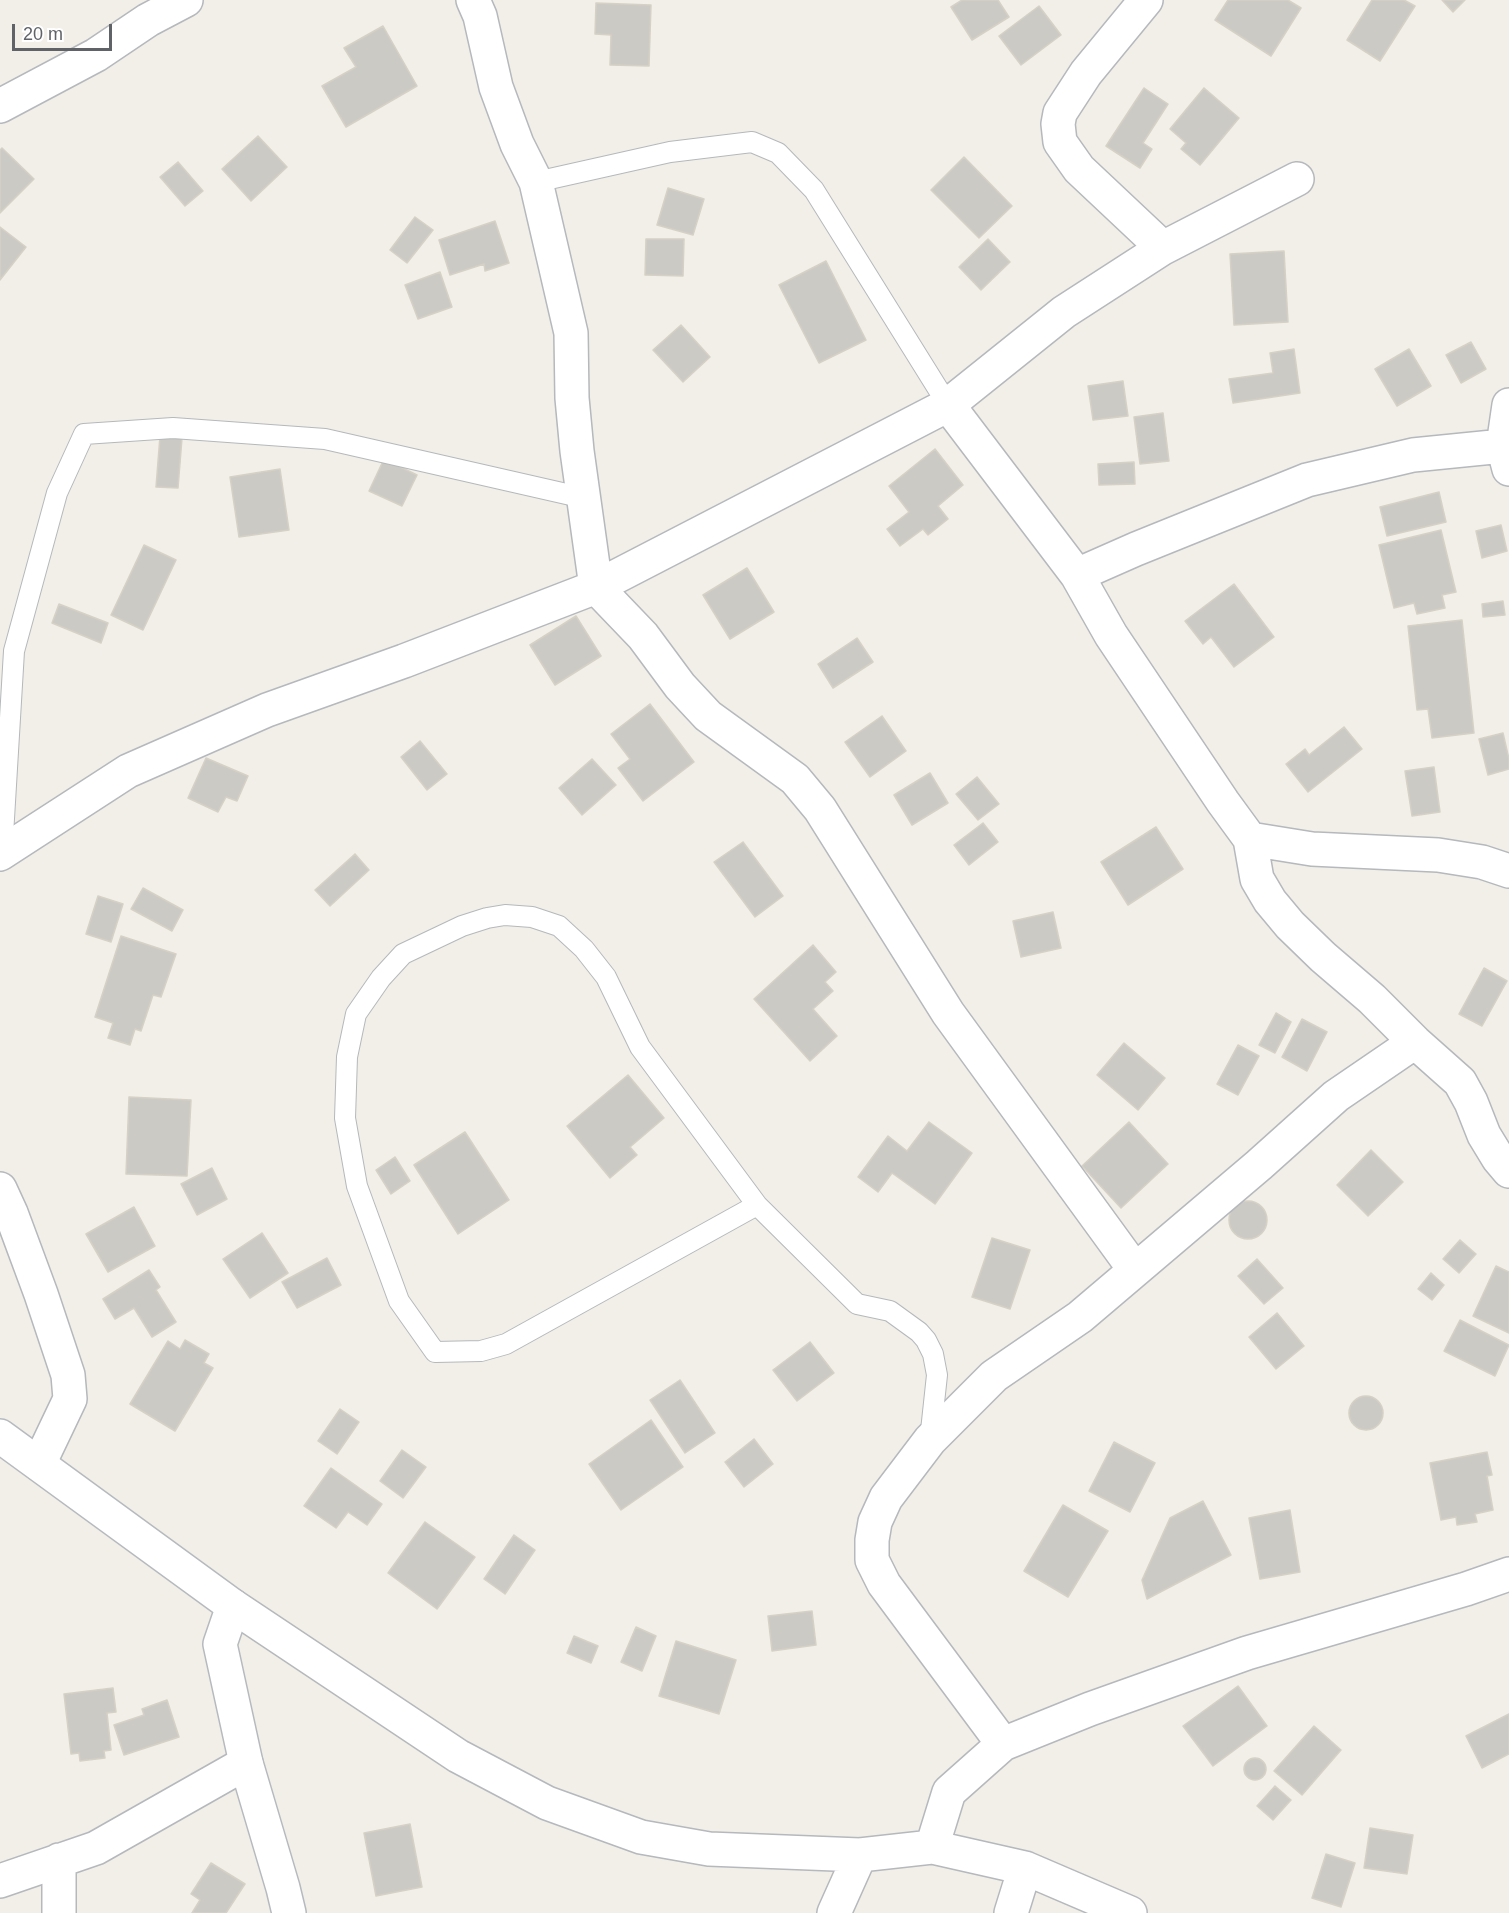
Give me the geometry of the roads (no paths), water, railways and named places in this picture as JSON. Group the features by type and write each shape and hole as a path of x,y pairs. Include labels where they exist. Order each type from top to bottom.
{"street":[{"path":"0,106 96,55 148,20 186,0"},
{"path":"473,0 480,16 496,87 517,144 536,182 571,333 572,398 577,451 596,586 643,636 680,686 708,716 795,779 820,809 948,1013 1135,1270"},
{"path":"1146,0 1086,73 1060,113 1058,124 1060,142 1079,169 1163,248"},
{"path":"1,853 128,771 267,710 404,662 596,586 948,405 1064,312 1163,248 1297,180"},
{"path":"948,405 1077,575 1111,635 1222,802 1250,839 1257,879 1270,901 1323,957 1372,999 1460,1082 1484,1135 1509,1171"},
{"path":"1077,575 1307,480 1413,455 1506,457 1509,405"},
{"path":"1250,839 1311,849 1438,855 1482,862 1509,871"},
{"path":"1003,1744 884,1584 872,1560 874,1522 886,1498 930,1440 994,1376 1080,1317 1336,1096 1415,1042"},
{"path":"0,1189 34,1273 68,1375 70,1399 39,1464"},
{"path":"0,1436 233,1606 458,1756 547,1803 641,1837 709,1849 860,1855 932,1847 1025,1868 1130,1913"},
{"path":"932,1847 949,1792 1003,1744 1090,1709 1247,1653 1509,1574"},
{"path":"233,1606 220,1644 246,1763 267,1829 289,1913"},
{"path":"0,1881 96,1848 246,1763"},
{"path":"834,1913 860,1855"},
{"path":"59,1860 59,1913"},
{"path":"1011,1913 1025,1868"}],"lane":[{"path":"536,182 670,152 752,142 778,153 814,190 948,405"},
{"path":"1,853 14,651 57,493 84,434 173,428 325,439 584,498"},
{"path":"757,1204 506,1344 480,1351 435,1352 399,1301 357,1186 345,1118 347,1057 356,1014 381,978 404,954 462,926 505,915 532,917 559,926 584,949 606,977 640,1047 757,1204 857,1304 890,1311 919,1332 926,1340 933,1354 936,1375 930,1440"}]}
